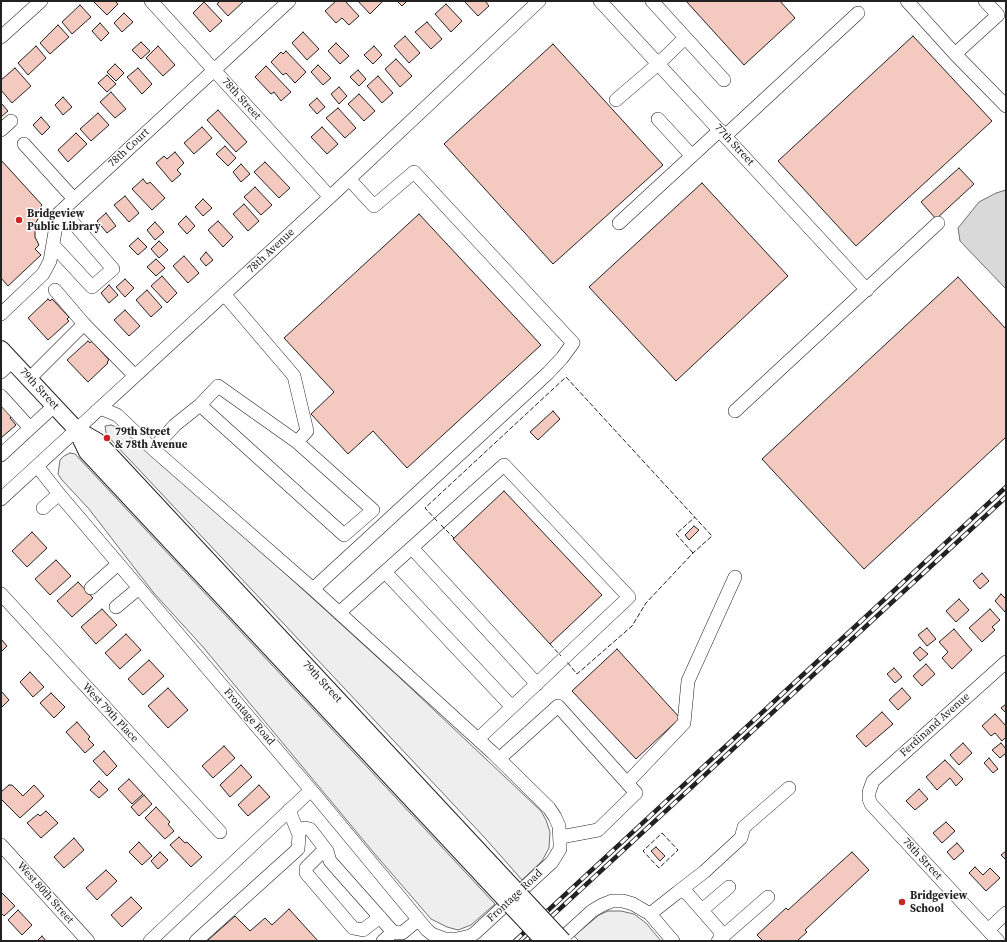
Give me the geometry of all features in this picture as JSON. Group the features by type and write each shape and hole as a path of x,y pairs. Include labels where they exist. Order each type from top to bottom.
{"main road":[{"name":"79th Street","path":"1,349 7,367 29,378 76,430 97,441 489,872 544,941"},
{"name":"79th Street","path":"489,872 563,941"}],"street":[{"path":"1,37 41,1"},
{"name":"78th Street","path":"151,1 330,197"},
{"name":"78th Court","path":"1,314 43,274 50,261 58,214 289,1"},
{"name":"78th Avenue","path":"2,495 37,466 330,197 539,1"},
{"name":"77th Street","path":"600,1 867,290"},
{"path":"652,1 724,80"},
{"path":"955,54 998,15 985,1"},
{"path":"910,2 955,54 1006,106"},
{"path":"619,224 692,156 723,133 858,13"},
{"path":"616,100 658,64 685,38"},
{"path":"658,119 692,156"},
{"path":"24,144 74,199"},
{"path":"313,589 548,373 562,358 573,342 414,172 374,206 349,179"},
{"path":"53,245 92,287 113,269 62,210"},
{"path":"735,411 938,223"},
{"path":"55,290 84,324 135,376"},
{"path":"224,294 294,376 308,430 297,442"},
{"path":"29,378 84,324"},
{"path":"153,449 175,425 200,405 218,386 297,442 373,510 344,535 200,405"},
{"path":"1,396 30,428"},
{"path":"1,455 54,406"},
{"path":"100,408 117,415 153,449 313,589 499,759 549,808 559,826 561,837 598,830 636,793 558,706 499,759"},
{"path":"339,613 504,465 629,597 478,740"},
{"name":"Frontage Road","path":"37,466 138,588 311,790 418,920 432,934 445,939 457,939 470,936 475,933 552,862 560,849 561,837"},
{"path":"43,508 59,494"},
{"path":"412,548 537,684"},
{"path":"91,588 118,564"},
{"path":"385,572 512,707"},
{"path":"627,783 684,723 688,681 735,577"},
{"path":"116,607 138,588"},
{"name":"West 79th Place","path":"1,594 220,832"},
{"name":"Ferdinand Avenue","path":"869,792 873,781 1006,662"},
{"path":"650,914 704,872 741,838 744,827 789,788"},
{"path":"150,941 311,790"},
{"name":"78th Street","path":"869,792 871,804 998,941"},
{"path":"196,941 298,849 299,835 289,810"},
{"path":"297,830 305,828 310,830 325,849 330,861 380,917 399,935"},
{"name":"West 80th Street","path":"1,845 88,941"},
{"path":"325,849 306,868 306,873 353,928 363,930 380,917"},
{"path":"702,910 729,887"},
{"path":"678,892 686,892 720,931 719,940"},
{"path":"719,940 768,897"},
{"path":"559,941 592,911 602,905 623,901 633,904 650,914 673,941"},
{"path":"988,930 1006,913"},
{"path":"383,941 399,935 418,920"}],"shaded area":[{"path":"1006,190 1006,289 960,241 958,228 979,202 996,193"},
{"path":"111,425 125,430 186,483 399,677 541,811 550,832 549,848 542,861 522,880 485,838 113,442 106,433 105,426"},
{"path":"70,453 75,454 495,904 471,925 458,930 447,927 431,919 374,853 203,647 153,592 89,509 62,480 58,474 60,460"},
{"path":"608,911 621,911 634,914 646,923 661,941 579,941 574,936 599,915"}],"building":[{"path":"93,1 115,1 118,4 107,15"},
{"path":"220,1 244,1 228,16 217,4"},
{"path":"336,1 345,1 359,16 349,25 342,18 336,23 325,11"},
{"path":"358,1 381,1 382,2 370,14"},
{"path":"397,1 407,1 402,6"},
{"path":"464,1 485,1 489,6 478,16"},
{"path":"686,1 780,1 795,18 744,65"},
{"path":"204,2 222,21 210,32 193,13"},
{"path":"446,4 462,21 451,32 435,14"},
{"path":"80,5 91,17 72,34 62,22"},
{"path":"124,13 133,22 122,32 114,23"},
{"path":"427,22 442,39 431,49 415,32"},
{"path":"100,23 109,33 101,41 92,31"},
{"path":"58,25 69,37 50,54 40,43"},
{"path":"303,32 319,49 307,60 292,43"},
{"path":"405,36 420,53 409,63 394,46"},
{"path":"913,36 992,121 856,246 778,161"},
{"path":"141,42 150,51 141,59 132,50"},
{"path":"336,43 349,56 340,64 328,51"},
{"path":"553,44 663,165 553,264 444,144"},
{"path":"36,46 46,58 28,75 18,63"},
{"path":"158,46 175,65 163,76 146,58"},
{"path":"374,46 382,55 373,64 364,55"},
{"path":"286,51 306,72 295,83 286,73 283,75 271,62 281,52 283,54"},
{"path":"396,59 412,76 400,87 385,69"},
{"path":"115,64 124,73 116,81 107,72"},
{"path":"318,65 331,78 323,85 311,72"},
{"path":"266,66 291,92 281,101 274,92 271,94 255,77"},
{"path":"15,68 31,86 12,103 1,90 1,80"},
{"path":"138,68 152,84 142,94 127,77"},
{"path":"358,70 366,79 359,86 350,77"},
{"path":"107,75 116,84 107,92 98,83"},
{"path":"378,76 393,93 382,103 367,86"},
{"path":"339,87 347,96 339,104 331,94"},
{"path":"111,92 126,109 115,118 100,102"},
{"path":"359,94 375,111 364,121 348,104"},
{"path":"63,97 72,107 63,115 55,105"},
{"path":"317,98 325,107 317,114 309,105"},
{"path":"1,103 8,111 1,117"},
{"path":"338,108 356,128 345,138 326,118"},
{"path":"218,110 247,142 236,152 207,120"},
{"path":"98,113 109,125 91,141 80,129"},
{"path":"41,117 50,127 42,135 33,125"},
{"path":"202,127 212,138 194,154 184,143"},
{"path":"322,127 338,144 327,154 311,137"},
{"path":"76,133 87,144 68,162 58,150"},
{"path":"225,146 236,158 228,166 216,154"},
{"path":"175,152 184,163 177,170 181,174 172,182 156,163 164,156 167,159"},
{"name":"Bridgeview Public Library","path":"1,160 42,205 40,208 42,212 35,224 35,237 39,245 35,249 41,255 8,286 1,278"},
{"path":"265,162 290,188 279,198 254,172"},
{"path":"241,164 250,174 241,182 233,172"},
{"path":"959,168 974,184 936,219 921,202"},
{"path":"143,179 147,184 150,182 165,198 152,210 132,189"},
{"path":"702,183 788,276 676,381 589,287"},
{"path":"255,187 272,205 261,215 244,197"},
{"path":"125,196 139,213 129,222 114,205"},
{"path":"203,199 212,208 203,216 195,207"},
{"path":"244,204 259,221 248,231 233,214"},
{"path":"106,213 116,226 107,233 97,221"},
{"path":"419,214 541,345 407,468 373,431 348,454 311,414 334,392 284,338"},
{"path":"186,216 195,226 187,234 178,224"},
{"path":"218,221 233,237 223,247 208,230"},
{"path":"155,222 164,232 155,240 147,230"},
{"path":"138,238 147,247 138,255 129,246"},
{"path":"159,241 168,250 159,258 151,249"},
{"path":"206,252 213,260 206,266 200,259"},
{"path":"184,256 199,273 188,283 173,266"},
{"path":"156,259 165,268 156,276 147,267"},
{"path":"162,276 177,293 167,303 151,286"},
{"path":"958,277 1006,329 1006,437 864,569 762,459"},
{"path":"125,279 134,288 125,297 116,287"},
{"path":"109,285 118,295 109,303 101,293"},
{"path":"147,290 162,307 151,317 136,300"},
{"path":"48,299 50,301 52,299 69,317 67,319 69,321 48,340 28,318"},
{"path":"125,310 140,326 129,336 114,320"},
{"path":"88,341 90,343 92,341 109,360 107,362 108,363 88,382 67,360"},
{"path":"1,405 13,415 10,418 16,425 1,438"},
{"path":"553,411 560,419 538,440 530,432"},
{"path":"504,491 602,595 550,644 453,539"},
{"path":"694,526 699,530 689,540 685,535"},
{"path":"32,532 47,548 27,567 12,551"},
{"path":"56,560 71,576 50,595 35,579"},
{"path":"982,573 989,581 980,589 973,581"},
{"path":"78,582 93,598 72,617 57,601"},
{"path":"1001,594 1006,599 1006,613 995,601"},
{"path":"959,599 969,610 956,622 946,611"},
{"path":"102,609 117,625 96,644 81,627"},
{"path":"990,609 1000,620 992,627 995,630 982,642 969,628"},
{"path":"927,628 936,639 927,646 918,635"},
{"path":"954,629 972,650 952,669 942,658 948,652 939,642"},
{"path":"126,634 141,650 120,669 105,653"},
{"path":"1,639 7,646 1,652"},
{"path":"920,647 928,654 920,661 913,653"},
{"path":"617,649 680,718 636,759 572,691"},
{"path":"149,660 164,676 143,695 128,679"},
{"path":"926,664 935,674 922,686 913,676"},
{"path":"894,668 902,677 895,683 887,674"},
{"path":"30,672 44,687 33,697 20,682"},
{"path":"168,688 188,710 168,728 148,706"},
{"path":"902,688 911,698 898,710 889,700"},
{"path":"1,691 9,700 1,708"},
{"path":"51,693 65,707 54,718 40,703"},
{"path":"1006,704 1006,713 1001,708"},
{"path":"882,712 893,724 866,747 856,736"},
{"path":"995,714 1006,726 1006,737 1002,741 995,733 991,736 982,726"},
{"path":"77,722 90,737 88,739 94,745 85,753 66,732"},
{"path":"963,743 972,753 959,765 950,755"},
{"path":"1001,743 1006,749 1006,753 1000,758 992,750"},
{"path":"224,746 235,758 213,778 202,766"},
{"path":"104,751 117,766 107,776 93,761"},
{"path":"989,758 998,769 993,773 984,763"},
{"path":"945,760 963,779 956,786 950,778 937,790 926,777"},
{"path":"241,765 252,777 230,797 220,785"},
{"path":"129,779 143,794 132,804 118,789"},
{"path":"99,781 108,790 99,798 90,790"},
{"path":"9,785 12,785 23,796 34,785 44,796 20,818 1,799 1,792"},
{"path":"259,785 270,797 248,816 238,805"},
{"path":"919,789 928,799 915,810 906,801"},
{"path":"144,795 152,804 139,816 131,807"},
{"path":"156,807 170,822 168,824 174,831 165,839 145,818"},
{"path":"46,811 58,823 41,838 27,823 38,814 40,816"},
{"path":"946,822 955,831 942,843 933,833"},
{"path":"179,837 185,843 187,842 202,857 191,867 170,845"},
{"path":"74,838 84,850 64,868 54,857"},
{"path":"139,842 152,856 142,865 129,852"},
{"path":"957,843 964,851 954,860 947,852"},
{"path":"656,847 665,856 660,861 651,851"},
{"path":"1006,851 1006,860 1001,855"},
{"path":"160,852 168,860 158,869 151,861"},
{"path":"852,852 869,870 805,930 807,932 797,941 763,941 757,935 786,908 788,910"},
{"path":"975,867 983,875 990,868 1000,878 986,891 969,873"},
{"path":"106,870 117,881 97,900 86,888"},
{"path":"1,892 15,906 4,916 1,913"},
{"path":"131,897 142,908 122,927 111,915"},
{"path":"289,909 318,941 207,941 235,916 250,931 265,918 272,925"},
{"path":"18,910 32,925 22,935 8,920"},
{"path":"42,936 46,941 37,941"}],"railway":[{"path":"515,941 1006,487"},
{"path":"525,941 1006,497"}],"fence":[{"path":"437,521 425,508 566,377 712,536 693,553 646,603 632,626 577,674 567,662"},
{"path":"693,553 676,534 695,517"},
{"path":"441,525 454,538"},
{"path":"550,644 561,656"},
{"path":"662,833 678,850 659,868 643,851 662,833"}],"place":[{"name":"Bridgeview Public Library","path":"19,220"},
{"name":"79th Street & 78th Avenue","path":"107,438"},
{"name":"Bridgeview School","path":"902,902"}]}
